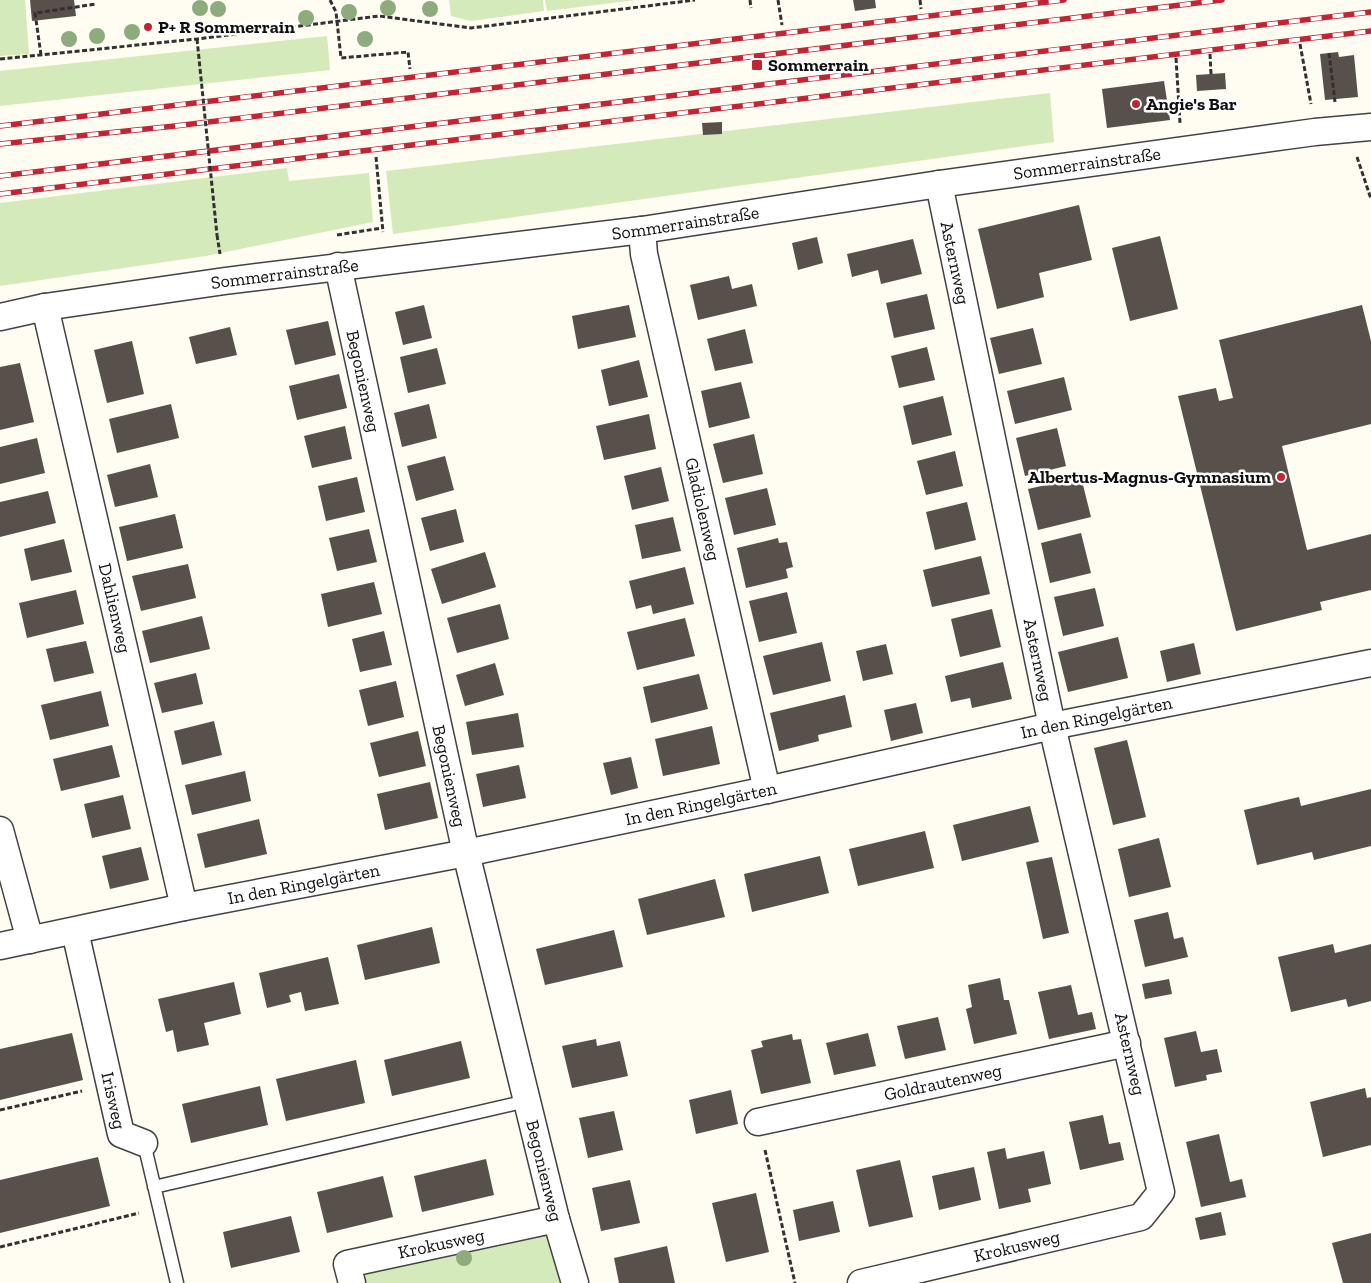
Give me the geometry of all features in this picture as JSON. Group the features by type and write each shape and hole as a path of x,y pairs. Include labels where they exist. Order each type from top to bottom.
{"street":[{"name":"Sommerrainstraße","path":"0,317 45,307 338,266 642,230 939,184 1371,127"},
{"name":"Asternweg","path":"939,184 1052,726 1161,1192"},
{"name":"Gladiolenweg","path":"642,230 644,254 767,790"},
{"name":"Begonienweg","path":"338,266 466,853 556,1219 575,1283"},
{"name":"Dahlienweg","path":"45,307 184,907"},
{"name":"In den Ringelgärten","path":"0,946 184,907 466,853 767,790 1052,726 1371,663"},
{"path":"0,830 30,940"},
{"name":"Irisweg","path":"74,931 121,1134 144,1144"},
{"name":"Goldrautenweg","path":"758,1122 1127,1043"},
{"name":"Krokusweg","path":"861,1283 1141,1218 1161,1192"},
{"name":"Krokusweg","path":"352,1283 347,1264 556,1219"}],"lane":[{"path":"154,1187 527,1101"},
{"name":"Irisweg","path":"144,1144 177,1283"}],"path":[{"path":"330,0 338,22 341,58 408,52 410,69"},
{"path":"0,59 197,39 379,16 472,28 694,0"},
{"path":"750,0 751,8"},
{"path":"778,0 782,25"},
{"path":"920,0 921,8"},
{"path":"41,55 35,13 96,4"},
{"path":"197,39 217,235"},
{"path":"1300,44 1311,105"},
{"path":"1329,53 1334,96"},
{"path":"1210,54 1211,74"},
{"path":"1176,58 1179,102"},
{"path":"1356,152 1371,199"},
{"path":"376,157 382,210"},
{"path":"0,1110 110,1085"},
{"path":"758,1122 795,1283"},
{"path":"0,1247 159,1208"}],"green space":[{"path":"0,0 25,0 29,54 0,56"},
{"path":"449,0 543,0 544,11 471,21 451,16"},
{"path":"545,0 636,0 547,11"},
{"path":"327,36 330,70 0,106 0,71"},
{"path":"1050,93 1054,142 393,234 386,171"},
{"path":"287,168 289,181 369,173 373,222 206,256 0,286 0,203"},
{"path":"556,1219 575,1283 352,1283 347,1264"}],"building":[{"path":"30,0 74,0 76,16 32,21"},
{"path":"853,0 875,0 876,8 855,11"},
{"path":"1338,52 1339,57 1354,55 1358,97 1325,100 1320,54"},
{"path":"1225,73 1226,89 1197,91 1196,75"},
{"name":"Angie's Bar","path":"1164,81 1170,120 1107,128 1102,89"},
{"path":"722,122 722,134 703,135 702,123"},
{"path":"1079,205 1092,260 1039,273 1044,297 997,309 978,229"},
{"path":"1160,236 1178,309 1130,321 1112,248"},
{"path":"817,237 823,263 798,270 792,243"},
{"path":"913,239 922,274 881,284 878,270 852,277 847,254"},
{"path":"729,276 732,289 752,284 757,306 698,320 690,285"},
{"path":"927,294 935,329 894,338 886,303"},
{"path":"424,305 432,338 403,345 395,312"},
{"path":"629,305 636,337 578,349 572,316"},
{"path":"1362,305 1371,341 1371,424 1282,446 1307,550 1371,534 1371,590 1320,602 1322,610 1236,631 1178,396 1216,388 1219,401 1233,398 1219,340"},
{"path":"328,321 336,355 295,365 286,330"},
{"path":"230,327 237,355 196,364 189,337"},
{"path":"1033,328 1042,364 999,374 990,338"},
{"path":"745,329 753,363 715,371 707,339"},
{"path":"132,341 144,394 107,403 94,350"},
{"path":"927,347 935,380 899,388 891,356"},
{"path":"437,348 446,384 408,393 400,357"},
{"path":"639,360 648,397 609,406 601,370"},
{"path":"20,363 34,422 0,430 0,367"},
{"path":"339,374 347,408 297,420 289,386"},
{"path":"1064,377 1072,410 1015,424 1007,391"},
{"path":"741,382 750,418 709,428 701,391"},
{"path":"943,396 952,435 912,445 903,406"},
{"path":"171,404 179,438 117,453 109,419"},
{"path":"429,404 437,438 402,447 394,413"},
{"path":"649,414 656,449 604,460 596,426"},
{"path":"345,426 352,459 312,468 304,436"},
{"path":"1057,428 1066,466 1025,476 1016,438"},
{"path":"754,434 763,474 723,483 713,444"},
{"path":"37,438 45,473 0,484 0,447"},
{"path":"955,451 963,486 926,495 917,461"},
{"path":"445,456 454,490 416,501 407,466"},
{"path":"150,464 158,497 115,507 107,475"},
{"path":"661,467 669,501 632,510 624,476"},
{"path":"357,477 365,512 326,521 318,486"},
{"path":"1081,477 1091,517 1038,530 1028,489"},
{"path":"767,488 776,525 734,535 725,498"},
{"path":"48,491 56,523 0,537 0,502"},
{"path":"967,502 976,540 935,550 926,512"},
{"path":"456,509 464,542 430,551 421,518"},
{"path":"175,514 183,548 127,561 119,527"},
{"path":"673,517 681,551 642,559 635,525"},
{"path":"369,529 377,562 337,571 329,538"},
{"path":"1081,533 1091,573 1050,583 1041,543"},
{"path":"778,538 779,543 787,542 793,567 786,569 788,578 746,588 737,548"},
{"path":"64,539 72,572 31,581 24,549"},
{"path":"485,552 496,587 442,604 431,569"},
{"path":"981,556 990,594 932,607 923,570"},
{"path":"188,564 196,598 141,611 132,576"},
{"path":"685,567 694,604 653,614 651,605 636,609 629,581"},
{"path":"374,582 382,614 328,627 321,594"},
{"path":"1095,588 1104,626 1063,636 1054,597"},
{"path":"76,590 84,624 27,638 19,603"},
{"path":"787,592 797,633 759,642 749,601"},
{"path":"500,604 509,639 457,653 447,618"},
{"path":"992,609 1001,647 960,657 951,619"},
{"path":"202,616 210,649 150,663 142,631"},
{"path":"685,618 695,656 637,670 627,632"},
{"path":"384,631 392,665 360,672 352,639"},
{"path":"1118,637 1128,678 1068,692 1058,652"},
{"path":"86,641 94,673 54,682 46,649"},
{"path":"822,642 831,681 773,695 763,656"},
{"path":"1194,643 1201,674 1167,682 1160,651"},
{"path":"886,644 893,674 863,681 856,651"},
{"path":"1003,662 1012,699 972,708 970,698 951,702 945,676"},
{"path":"495,663 504,695 465,706 456,675"},
{"path":"196,673 203,704 162,713 154,683"},
{"path":"699,674 708,709 651,723 643,687"},
{"path":"396,681 404,717 368,726 359,690"},
{"path":"101,691 109,726 50,740 41,705"},
{"path":"845,695 852,727 818,735 819,741 779,751 770,713"},
{"path":"916,703 923,733 891,741 884,710"},
{"path":"518,713 524,747 472,755 466,722"},
{"path":"214,721 222,755 182,765 174,731"},
{"path":"712,726 720,764 663,776 655,739"},
{"path":"418,731 426,766 379,777 370,743"},
{"path":"1127,740 1146,817 1113,825 1094,748"},
{"path":"112,745 120,777 61,791 53,759"},
{"path":"631,757 638,788 611,795 603,763"},
{"path":"519,765 526,798 483,807 476,774"},
{"path":"245,771 251,801 192,815 185,785"},
{"path":"430,782 438,818 385,830 377,794"},
{"path":"1371,789 1371,846 1314,860 1312,852 1257,865 1244,810 1299,797 1301,806"},
{"path":"123,795 131,829 92,838 84,804"},
{"path":"1030,806 1039,842 962,861 953,825"},
{"path":"259,819 267,854 205,868 197,834"},
{"path":"925,831 934,868 858,886 849,849"},
{"path":"1159,838 1171,887 1129,897 1118,849"},
{"path":"141,847 149,880 110,889 102,856"},
{"path":"820,856 829,893 752,912 744,874"},
{"path":"1052,857 1069,933 1043,939 1026,862"},
{"path":"715,879 725,917 647,935 638,899"},
{"path":"1168,912 1174,939 1183,937 1188,957 1145,967 1134,920"},
{"path":"432,927 440,963 365,980 357,945"},
{"path":"614,930 623,967 545,985 536,949"},
{"path":"1333,944 1335,953 1371,944 1371,1001 1348,1007 1346,999 1291,1012 1278,957"},
{"path":"328,957 339,1004 305,1011 301,992 289,995 291,1002 267,1008 259,973"},
{"path":"1000,978 1004,1000 1009,1000 1017,1034 974,1044 966,1009 972,1007 968,985"},
{"path":"1169,979 1172,994 1145,999 1142,984"},
{"path":"234,982 241,1014 204,1023 209,1045 177,1052 173,1030 166,1032 158,999"},
{"path":"1071,985 1078,1015 1092,1012 1096,1029 1049,1039 1038,992"},
{"path":"938,1017 946,1050 905,1059 897,1026"},
{"path":"1196,1031 1201,1052 1217,1049 1222,1072 1206,1075 1207,1080 1175,1087 1164,1038"},
{"path":"72,1033 83,1080 0,1100 0,1049"},
{"path":"868,1033 876,1066 834,1075 826,1043"},
{"path":"792,1034 793,1040 801,1039 811,1083 761,1094 751,1050 763,1047 761,1041"},
{"path":"596,1039 597,1046 620,1041 628,1076 572,1088 562,1046"},
{"path":"461,1041 470,1078 392,1096 384,1060"},
{"path":"356,1060 365,1103 286,1121 276,1079"},
{"path":"260,1086 268,1125 191,1143 182,1104"},
{"path":"1365,1088 1367,1098 1371,1097 1371,1145 1323,1157 1310,1102"},
{"path":"731,1090 738,1124 696,1134 689,1100"},
{"path":"614,1111 623,1150 588,1158 579,1118"},
{"path":"1103,1115 1109,1144 1120,1142 1124,1160 1080,1170 1069,1122"},
{"path":"1219,1134 1230,1182 1242,1179 1246,1197 1201,1207 1186,1142"},
{"path":"1005,1148 1007,1159 1044,1151 1051,1184 1028,1189 1031,1202 999,1209 987,1152"},
{"path":"98,1157 110,1206 0,1233 0,1180"},
{"path":"486,1159 494,1195 422,1212 414,1176"},
{"path":"900,1160 913,1217 869,1227 856,1170"},
{"path":"974,1167 981,1200 939,1210 932,1176"},
{"path":"383,1176 393,1217 327,1233 317,1192"},
{"path":"630,1180 640,1223 601,1231 592,1188"},
{"path":"756,1193 769,1252 726,1262 712,1203"},
{"path":"833,1201 840,1232 799,1241 793,1210"},
{"path":"1221,1212 1226,1235 1200,1240 1195,1218"},
{"path":"291,1216 300,1252 231,1268 223,1232"},
{"path":"1371,1233 1371,1283 1343,1283 1332,1243"},
{"path":"667,1246 675,1283 619,1283 614,1258"}],"railway":[{"path":"0,126 1064,0"},
{"path":"0,144 175,126 1222,0"},
{"path":"0,176 1371,12"},
{"path":"0,194 1371,31"}],"place":[{"name":"P+ R Sommerrain","path":"148,27"},
{"name":"Sommerrain","path":"757,65"},
{"name":"Angie's Bar","path":"1136,104"},
{"name":"Albertus-Magnus-Gymnasium","path":"1281,477"}]}
